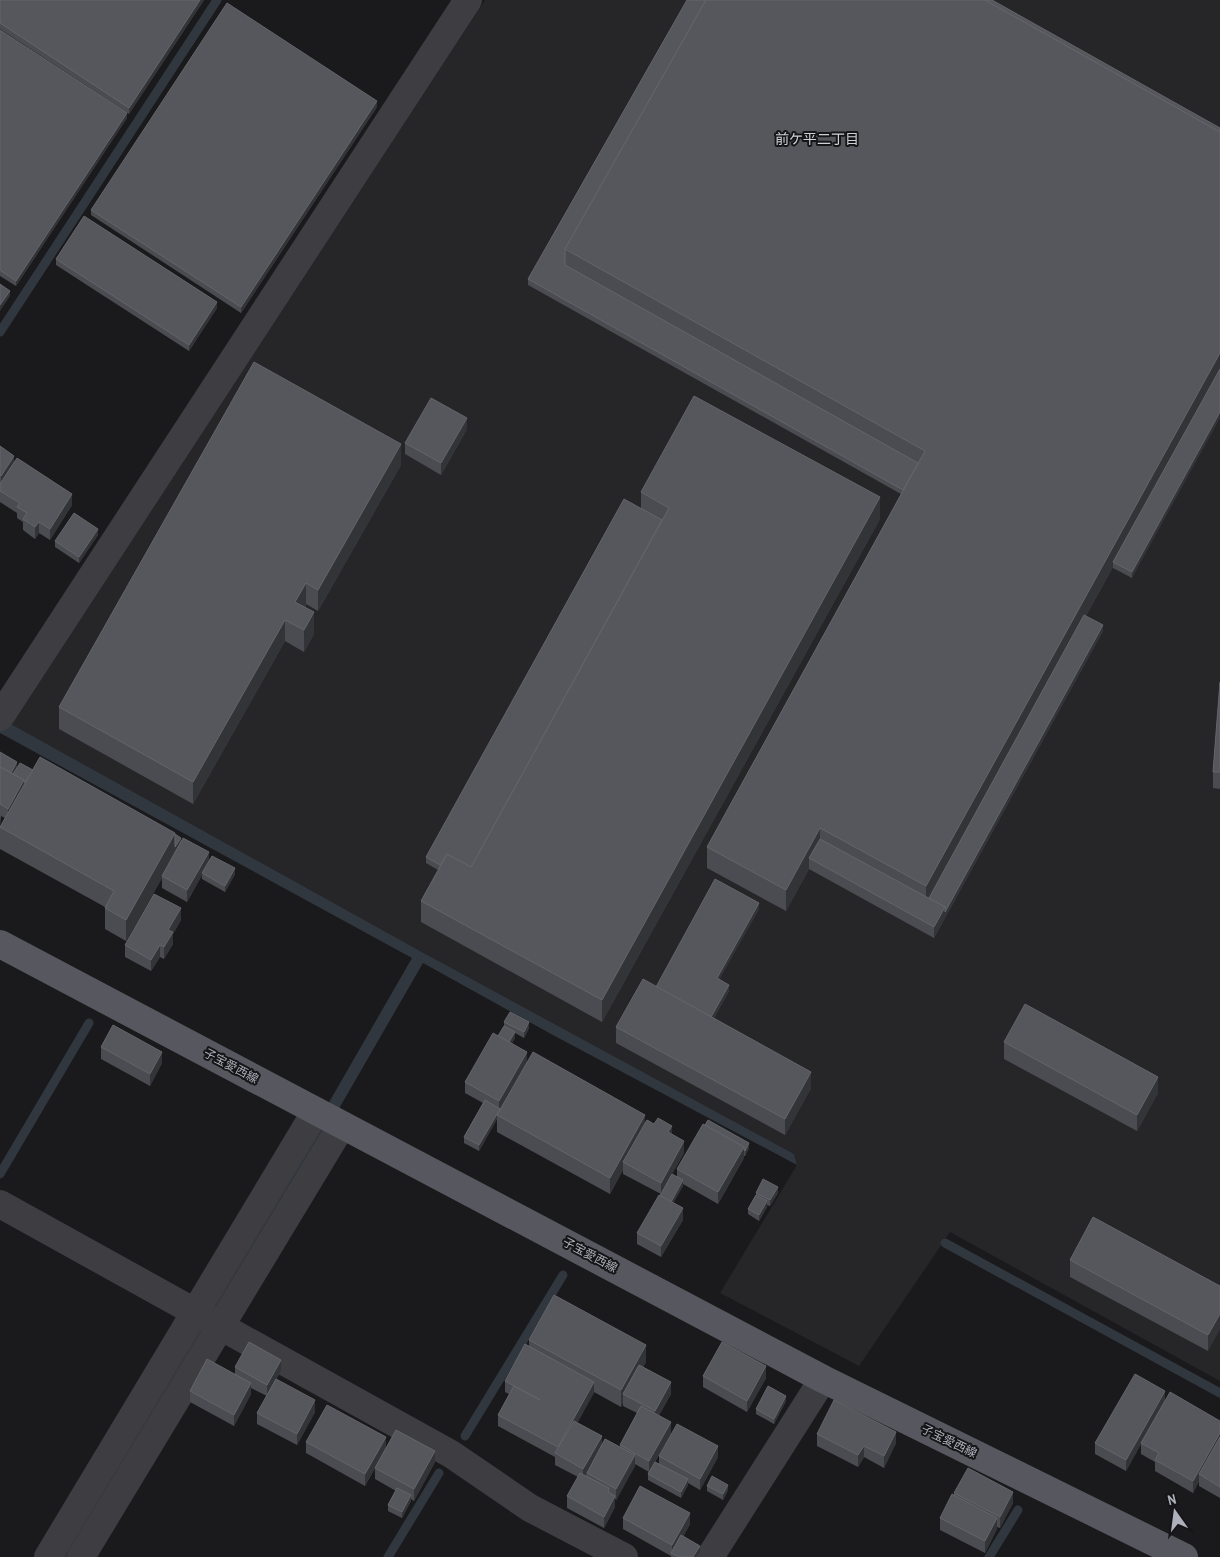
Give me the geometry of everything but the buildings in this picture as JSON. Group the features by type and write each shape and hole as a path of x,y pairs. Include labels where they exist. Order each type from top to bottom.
{"main road":[{"name":"子宝愛西線","path":"0,944 823,1379 1184,1557"}],"street":[{"path":"1,712 468,0"},
{"path":"48,1557 316,1111"},
{"path":"80,1557 342,1125"},
{"path":"0,1204 451,1454 530,1508 624,1557"},
{"path":"710,1557 823,1379"}],"shaded area":[{"path":"485,0 1220,0 1220,1381 950,1232 859,1366 720,1293 797,1165 794,1154 422,952 11,724"},
{"path":"0,719 422,952 794,1154 797,1165 551,1034 423,963 318,1145 69,1557 57,1557 305,1144 412,958 0,733"}],"waterway":[{"path":"0,332 217,0"},
{"path":"0,1174 89,1023"},
{"path":"945,1243 1220,1393"},
{"path":"465,1436 563,1275"},
{"path":"388,1557 439,1473"},
{"path":"989,1557 1018,1510"}],"district":[{"name":"前ケ平二丁目","path":"817,139"}]}
